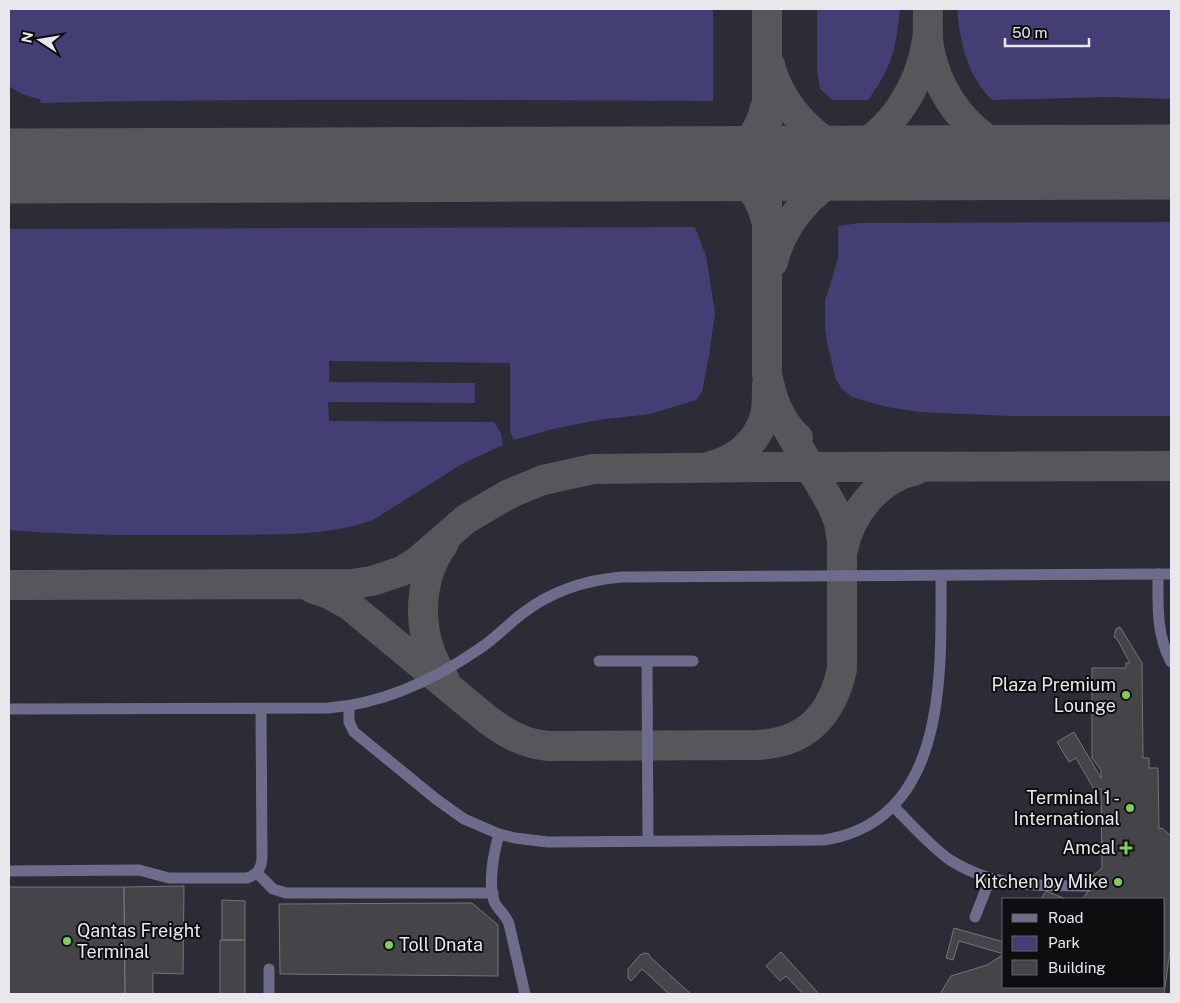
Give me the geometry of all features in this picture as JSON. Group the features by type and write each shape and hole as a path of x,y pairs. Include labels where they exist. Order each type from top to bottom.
{"lane":[{"path":"1158,574 1160,630 1171,662"},
{"path":"9,710 328,708 349,706 382,698 437,674 482,648 522,613 540,601 559,591 598,579 632,577 1171,574"},
{"path":"349,706 350,722 354,732 453,812 475,825 499,834 548,842 824,840 844,836 864,829 894,807 908,789 918,769 935,708 940,675 941,575"},
{"path":"599,661 693,661"},
{"path":"647,661 648,841"},
{"path":"9,871 139,870 168,878 247,878 257,873 262,859 261,708"},
{"path":"894,807 950,859 990,879 1017,884 1088,886"},
{"path":"499,834 493,857 493,893 496,905 507,918 509,924 525,994"},
{"path":"257,873 273,889 286,893 493,893"},
{"path":"975,917 990,879"},
{"path":"269,968 269,994"}],"shaded area":[{"path":"9,9 1171,9 1171,994 9,994"}],"green space":[{"path":"9,9 713,9 713,101 293,100 41,103 40,99 16,91 9,86"},
{"path":"817,9 900,9 897,35 888,67 868,100 832,100 820,89 817,69"},
{"path":"957,9 1171,9 1171,99 1109,97 992,100 976,80 966,58 960,34"},
{"path":"1171,222 1171,416 1011,416 919,412 887,407 852,397 842,389 836,380 827,343 825,301 838,259 838,226 860,223"},
{"path":"695,227 706,256 715,313 702,392 696,400 650,414 598,420 553,429 514,440 510,432 510,363 329,361 329,382 475,383 475,403 328,402 329,421 494,422 501,433 503,445 462,464 373,520 336,529 298,534 222,535 89,534 9,530 9,229"}],"building":[{"name":"Terminal 1 - International","path":"1120,627 1142,663 1143,758 1149,758 1149,768 1158,768 1159,829 1162,828 1171,836 1171,952 1165,987 1165,898 1083,898 1097,880 1093,876 1102,868 1101,789 1094,789 1076,758 1069,762 1057,742 1074,732 1101,778 1101,770 1092,758 1092,668 1126,668 1126,663 1130,663 1117,639 1114,637 1116,629"},
{"path":"184,886 183,974 153,973 153,994 125,994 124,887"},
{"name":"Qantas Freight Terminal","path":"9,887 124,887 125,994 9,994"},
{"path":"1046,891 1064,898 1042,898"},
{"path":"222,900 245,901 245,940 222,940"},
{"name":"Toll Dnata","path":"472,903 498,925 498,976 280,974 279,904"},
{"path":"954,928 1002,941 1002,953 959,941 953,960 946,958"},
{"path":"220,940 245,940 245,994 220,994"},
{"path":"781,952 819,994 803,994 786,976 780,981 766,966"},
{"path":"649,954 691,994 669,994 642,969 631,981 628,978 628,969 640,955"},
{"name":"Terminal 1 - International","path":"1002,955 1002,988 1165,988 1164,994 940,994 951,976 987,965"}],"taxiway":[{"path":"767,9 767,374 777,409 791,431 798,438"},
{"path":"928,9 929,47 934,67 951,103 977,132 1011,152 1030,158"},
{"path":"761,163 824,160 852,150 870,139 886,126 910,92 918,73 928,32"},
{"path":"770,65 775,81 793,111 805,125 833,146 865,159 916,161"},
{"path":"679,162 714,161 733,154 753,135 765,108"},
{"path":"1010,160 1069,160 1171,151"},
{"path":"9,158 31,164 69,164"},
{"path":"697,165 722,169 742,179 756,197 766,220"},
{"path":"773,262 787,228 797,212 810,198 840,176 857,169 875,165"},
{"path":"711,466 730,459 739,453 759,431 766,411 767,384"},
{"path":"312,588 329,594 349,605 488,720 502,730 524,741 549,746 757,745 790,739 814,724 824,713 831,700 842,669 842,542 839,522 832,505 785,424"},
{"path":"9,585 351,584 372,581 402,571 419,560 466,519 509,494 543,480 593,469 1171,466"},
{"path":"843,550 852,523 868,499 890,481 916,470"},
{"path":"444,543 428,575 424,592 423,610 428,646 444,678"}],"runway":[{"path":"9,166 1171,162"}],"place":[{"name":"Plaza Premium Lounge","path":"1126,695"},
{"name":"Terminal 1 - International","path":"1130,808"},
{"name":"Amcal","path":"1126,848"},
{"name":"Kitchen by Mike","path":"1118,882"},
{"name":"Qantas Freight Terminal","path":"67,941"},
{"name":"Toll Dnata","path":"389,945"}]}
